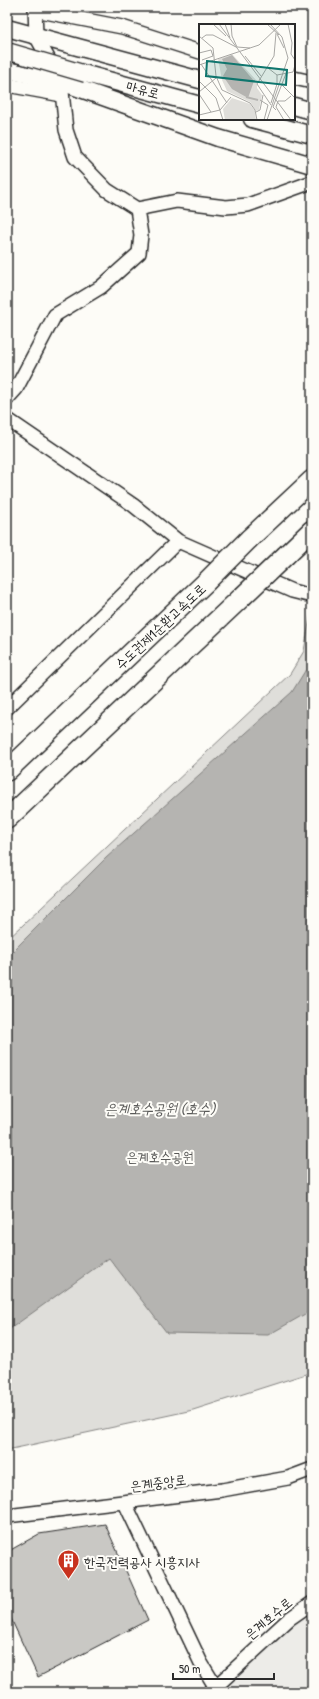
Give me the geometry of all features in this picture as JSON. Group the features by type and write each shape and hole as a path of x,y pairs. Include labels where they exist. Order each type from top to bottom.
{"highway":[{"name":"수도권제1순환고속도로","path":"7,770 312,480"},
{"path":"7,819 312,530"}],"main road":[{"path":"7,28 199,80"},
{"name":"마유로","path":"7,51 199,105"},
{"path":"7,70 218,138 312,165"},
{"path":"295,106 312,111"},
{"path":"256,120 312,135"}],"street":[{"path":"199,52 122,27 35,9 36,36 62,88 66,130 75,157 107,190 137,209 177,201 226,207 248,205 312,182"},
{"path":"295,78 312,82"},
{"path":"7,85 62,88"},
{"path":"7,399 16,389 55,315 101,287 139,253 141,235 137,209"},
{"path":"7,419 133,505 178,541 292,590 312,596"},
{"path":"7,708 178,541"},
{"name":"은계중앙로","path":"7,1516 125,1503 264,1483 288,1478 312,1469"},
{"path":"125,1503 201,1662 212,1689"},
{"name":"은계호수로","path":"212,1689 289,1618 312,1604"}],"shaded area":[{"path":"312,1613 312,1692 224,1692 244,1669 280,1635"}],"green space":[{"name":"은계호수공원 (호수)","path":"311,612 312,1372 193,1410 7,1450 7,940 290,674 304,651"}],"water":[{"name":"은계호수공원 (호수)","path":"305,671 312,673 312,1310 268,1335 167,1333 109,1258 7,1331 7,957 106,858 292,692"}],"building":[{"name":"한국전력공사 시흥지사","path":"105,1524 148,1620 38,1677 7,1610 7,1552 39,1534"}],"place":[{"name":"한국전력공사 시흥지사","path":"69,1580"}],"park label":[{"name":"은계호수공원","path":"160,1156"}]}
